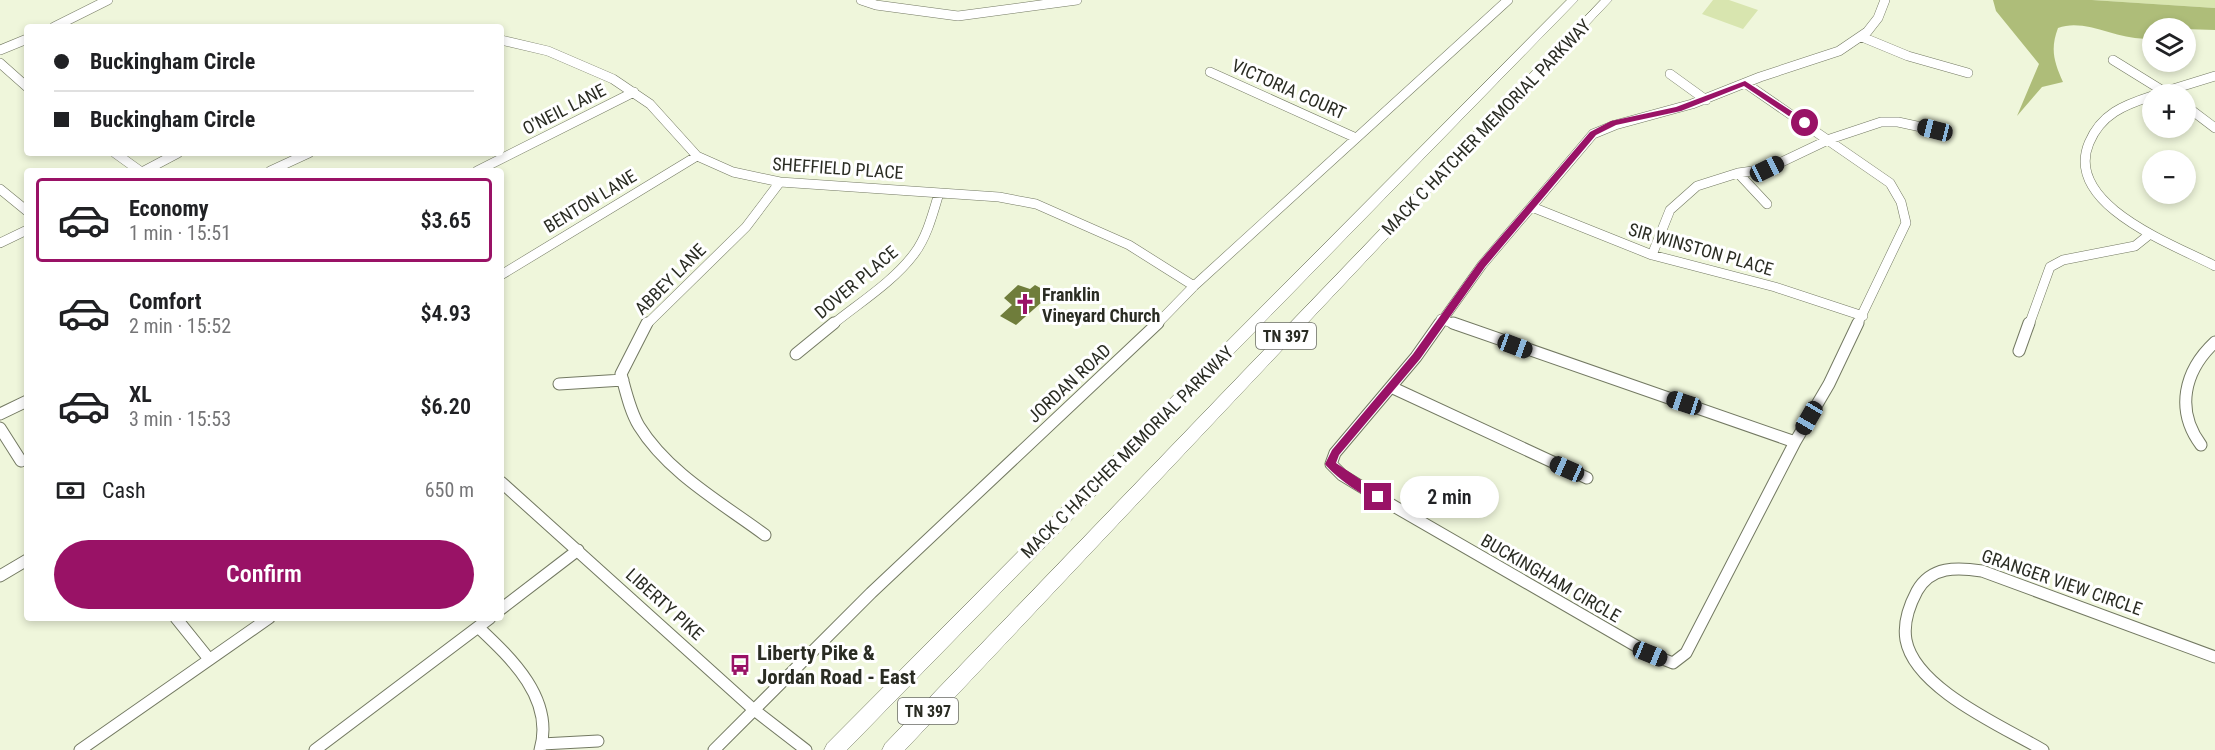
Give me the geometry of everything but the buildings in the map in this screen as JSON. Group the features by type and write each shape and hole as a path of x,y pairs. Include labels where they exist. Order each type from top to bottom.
{"highway":[{"name":"MACK C HATCHER MEMORIAL PARKWAY","path":"834,750 1573,0"},
{"name":"MACK C HATCHER MEMORIAL PARKWAY","path":"892,750 964,671 1608,0"}],"street":[{"path":"60,24 108,0"},
{"path":"861,0 958,16 1077,0"},
{"name":"JORDAN ROAD","path":"714,750 871,593 1137,344 1194,286 1354,137 1508,0"},
{"name":"BUCKINGHAM CIRCLE","path":"1745,83 1830,139 1890,183 1905,209 1904,229 1829,384 1795,442 1686,652 1673,663 1650,654 1378,497 1342,475 1331,464 1335,453 1391,387 1482,265 1532,207 1572,155 1593,134 1614,123 1678,109 1745,83 1833,55 1862,38 1875,21 1885,0"},
{"path":"1862,38 1908,56 1968,74"},
{"path":"0,50 24,40"},
{"name":"SHEFFIELD PLACE","path":"504,41 566,58 613,79 650,104 697,156 733,172 780,182 999,196 1036,204 1129,245 1194,286"},
{"path":"2114,60 2146,84"},
{"path":"0,63 24,84"},
{"name":"VICTORIA COURT","path":"1210,72 1354,137"},
{"path":"1670,74 1706,100"},
{"path":"2191,84 2215,76"},
{"name":"O'NEIL LANE","path":"483,168 634,92"},
{"path":"2142,100 2120,107 2099,121 2083,161 2085,174 2108,205 2150,234 2215,266"},
{"path":"2196,114 2215,128"},
{"path":"1652,255 1670,210 1696,186 1738,173 1767,169 1830,139 1881,122 1898,122 1935,130"},
{"path":"120,156 138,168"},
{"path":"148,168 172,156"},
{"path":"276,168 302,156"},
{"name":"BENTON LANE","path":"504,273 697,156"},
{"path":"1738,173 1767,204"},
{"name":"ABBEY LANE","path":"623,380 621,374 646,324 746,227 780,182"},
{"path":"0,189 24,209"},
{"name":"DOVER PLACE","path":"796,354 899,270 915,253 932,219 939,193"},
{"name":"SIR WINSTON PLACE","path":"1532,207 1652,255 1775,287 1863,315"},
{"path":"0,243 24,231"},
{"path":"2019,351 2050,267 2063,260 2135,246 2150,234"},
{"path":"1442,320 1795,442"},
{"path":"2201,445 2188,426 2186,404 2189,382 2200,361 2215,342"},
{"path":"559,384 623,380 630,408 650,443 665,458 765,535"},
{"path":"1391,387 1587,478"},
{"path":"0,414 24,402"},
{"path":"0,428 21,461"},
{"name":"LIBERTY PIKE","path":"504,485 753,709 806,750"},
{"path":"504,607 578,550"},
{"path":"0,576 24,562"},
{"name":"GRANGER VIEW CIRCLE","path":"2043,750 1959,699 1918,665 1908,646 1905,627 1911,600 1925,576 1941,570 1963,567 1982,572 2215,657"},
{"path":"178,621 209,659"},
{"path":"80,750 264,621"},
{"path":"315,750 486,621"},
{"path":"478,627 522,670 532,686 541,747 598,741"}],"green space":[{"path":"1713,0 1729,0 1758,10 1743,29 1702,14"},
{"path":"1993,0 2092,0 2215,8 2215,30 2196,29 2196,18 2142,18 2142,39 2140,39 2081,26 2069,25 2058,28 2054,42 2054,55 2063,82 2042,87 2017,116 2039,64 1996,11"},
{"path":"2092,0 2215,0 2215,8"}],"place":[{"name":"Franklin Vineyard Church","path":"1025,304"},
{"name":"Liberty Pike & Jordan Road - East","path":"740,665"}],"route":[{"path":"1378,497 1342,475 1331,464 1335,453 1416,357 1460,292 1532,207 1572,155 1593,134 1614,123 1678,109 1745,83 1805,123"}]}
